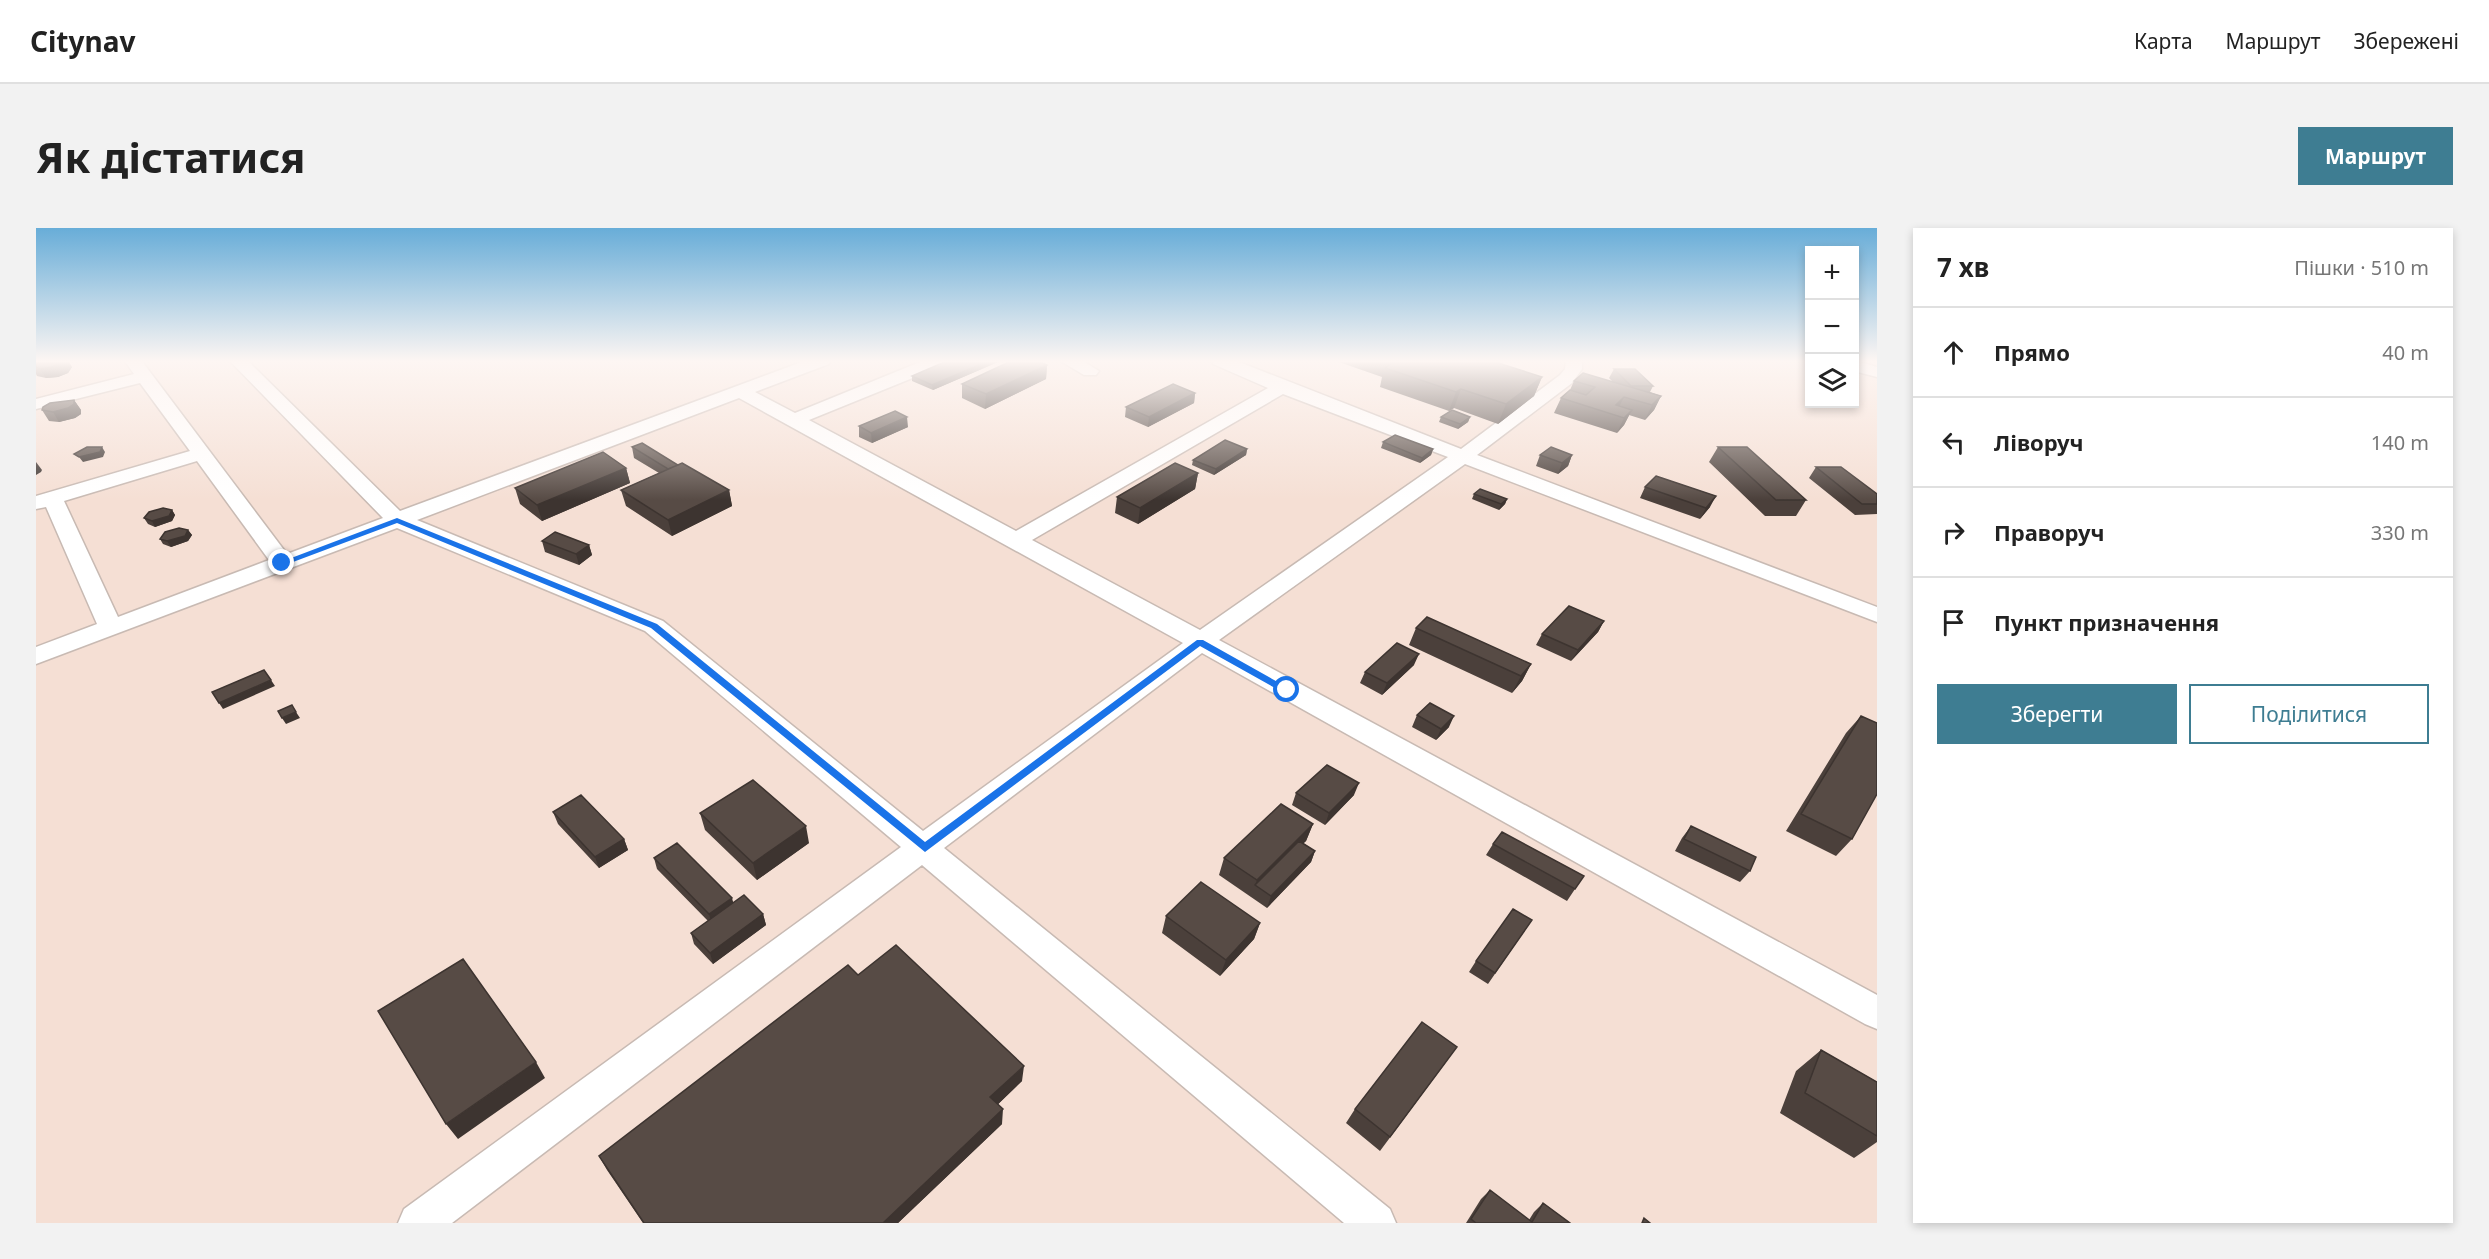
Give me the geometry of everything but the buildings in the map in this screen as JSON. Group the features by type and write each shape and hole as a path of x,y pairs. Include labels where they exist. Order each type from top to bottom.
{"lane":[{"path":"166,406 282,563"},
{"path":"283,406 397,520 654,626 1376,1223"},
{"path":"36,656 699,406"},
{"path":"769,406 1877,1013"},
{"path":"794,420 827,406"},
{"path":"1016,540 1248,406"},
{"path":"1333,406 1877,615"},
{"path":"418,1223 1200,642 1529,406"},
{"path":"111,627 44,501 201,454"}],"shaded area":[{"path":"36,406 1877,406 1877,1223 36,1223"}],"route":[{"path":"282,563 397,520 654,626 925,848 1200,642 1287,690"}]}
